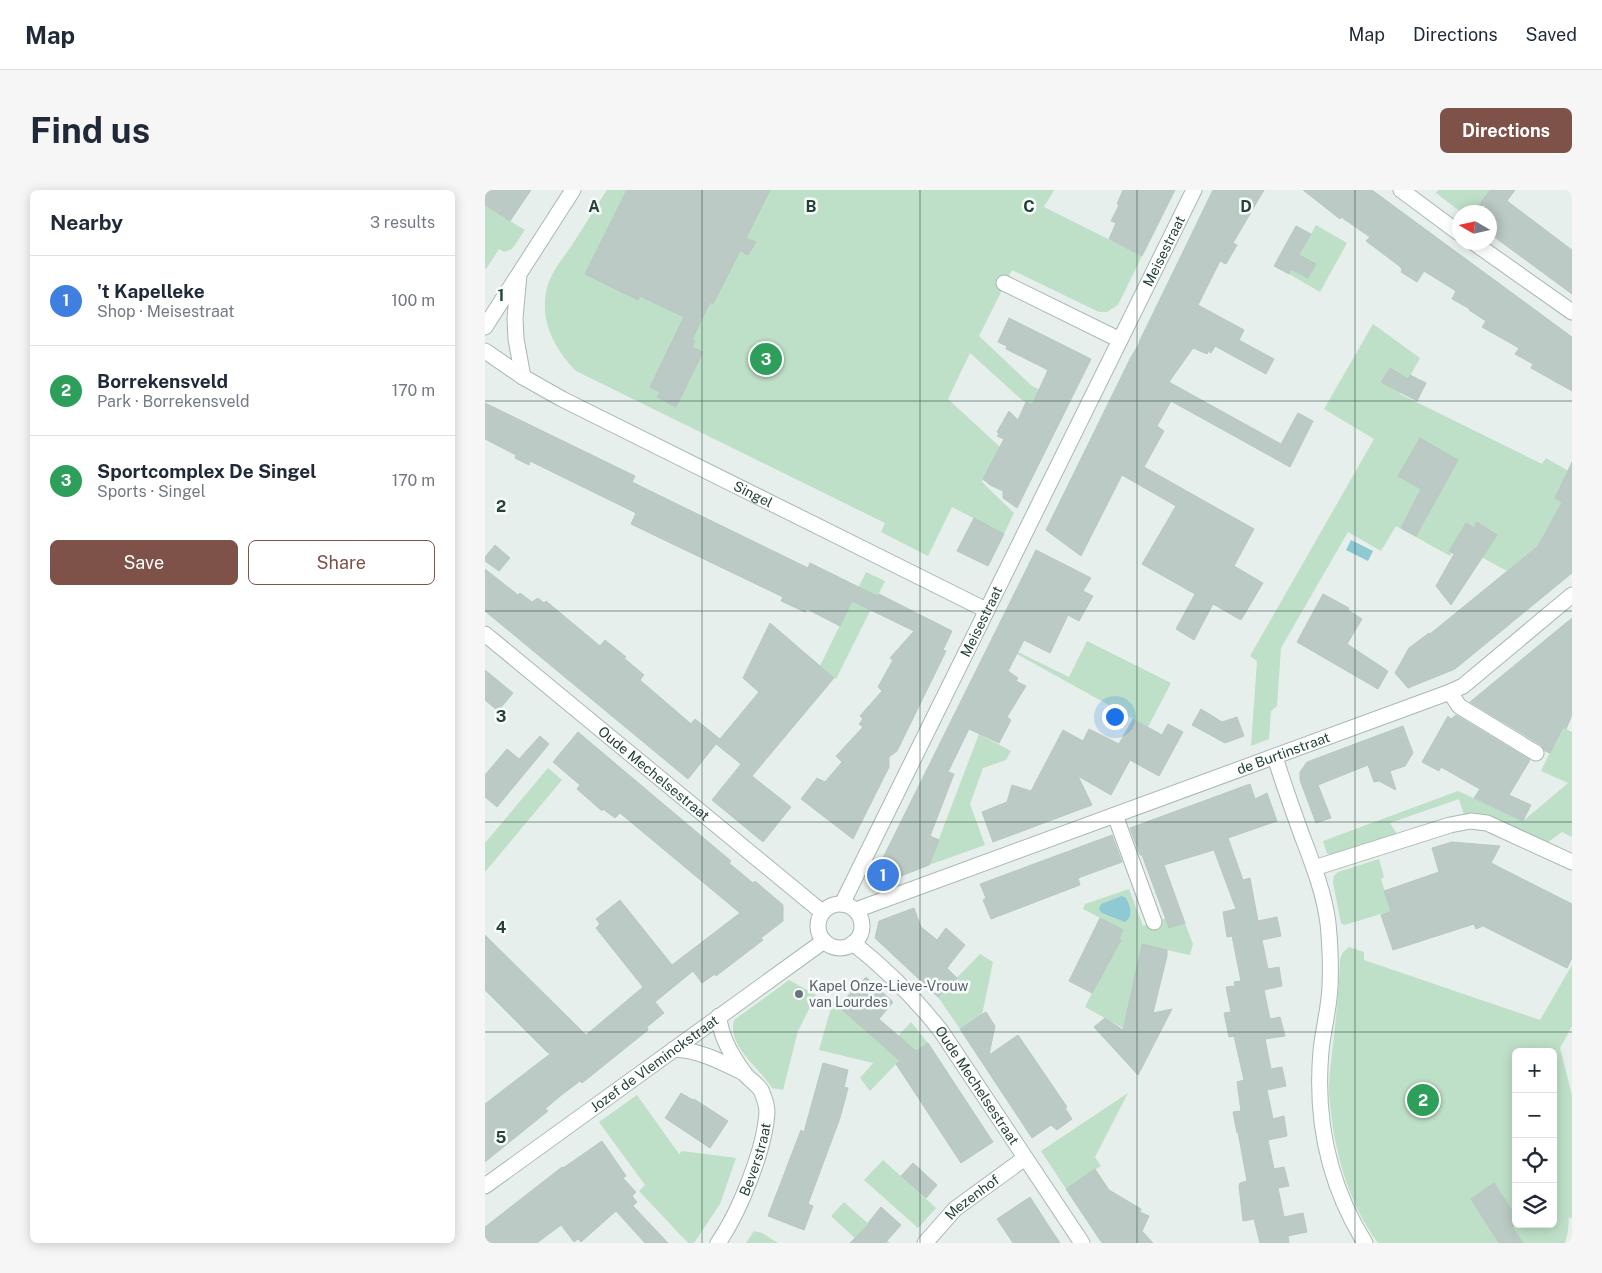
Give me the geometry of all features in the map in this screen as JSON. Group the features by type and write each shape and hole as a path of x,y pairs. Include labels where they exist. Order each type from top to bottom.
{"street":[{"path":"485,327 573,190"},
{"name":"Meisestraat","path":"842,904 1194,190"},
{"path":"1401,190 1452,228"},
{"path":"1484,250 1572,312"},
{"path":"519,274 515,325 523,376"},
{"path":"1004,283 1120,340"},
{"name":"Singel","path":"485,351 562,399 987,610"},
{"name":"de Burtinstraat","path":"856,910 1275,758 1450,692 1463,686 1572,596"},
{"name":"Oude Mechelsestraat","path":"485,634 822,912"},
{"path":"1450,692 1459,706 1536,753"},
{"path":"1275,758 1322,892 1328,922 1330,988 1321,1051 1320,1109 1328,1159 1337,1187 1365,1243"},
{"path":"1115,815 1154,922"},
{"path":"1314,868 1450,825 1471,821 1479,821 1494,826 1572,862"},
{"path":"842,904 856,910 862,924 858,938 853,944 838,948 830,945 819,934 818,926 822,912 828,907 842,904"},
{"name":"Jozef de Vleminckstraat","path":"485,1186 824,940"},
{"name":"Oude Mechelsestraat","path":"853,944 897,982 928,1015 953,1049 1082,1243"},
{"name":"Beverstraat","path":"718,1243 735,1216 744,1193 760,1147 767,1111 764,1097 756,1084 746,1074 722,1034 719,1026 719,1016"},
{"name":"Beverstraat","path":"674,1049 701,1053 746,1074"},
{"name":"Mezenhof","path":"925,1243 955,1209 1025,1158"}],"green space":[{"path":"607,190 1054,190 1044,207 1142,256 1118,305 1107,312 1099,312 1012,270 979,336 1032,386 1068,404 1061,420 1022,400 970,353 948,399 1000,447 982,482 1014,513 1004,534 952,507 928,556 881,532 885,523 576,371 568,362 550,333 545,311 547,288 554,271"},
{"path":"1438,190 1490,190 1479,205 1452,205 1436,193"},
{"path":"485,205 525,230 512,249 504,252 499,249 486,269 485,268"},
{"path":"1316,225 1347,243 1320,292 1289,274"},
{"path":"1373,324 1420,358 1400,394 1542,464 1546,458 1572,473 1572,484 1542,538 1545,540 1507,571 1457,544 1450,556 1396,526 1381,551 1348,532 1281,648 1277,706 1271,711 1269,739 1251,746 1257,661 1250,656 1374,439 1324,409"},
{"path":"866,572 885,581 836,679 820,666"},
{"path":"1087,641 1171,683 1148,727 1017,654 1018,652 1069,677"},
{"path":"1532,713 1572,732 1572,837 1562,832 1547,843 1464,815 1459,799 1390,823 1397,834 1327,854 1323,841 1458,791 1523,821 1568,783 1541,771 1556,740"},
{"path":"979,734 1011,751 1006,760 983,768 970,804 985,845 929,865"},
{"path":"548,768 562,780 485,872 485,843"},
{"path":"1379,859 1384,877 1381,879 1391,911 1344,925 1341,923 1333,883 1334,876 1338,872"},
{"path":"1129,889 1143,926 1166,918 1169,928 1185,923 1193,944 1190,955 1143,945 1123,1028 1085,1007 1123,930 1083,909 1085,904"},
{"path":"1349,947 1364,952 1364,960 1540,1020 1572,965 1572,1026 1560,1048 1572,1095 1572,1219 1569,1217 1565,1243 1378,1243 1351,1194 1339,1159 1332,1123 1329,1087 1340,959 1343,952"},
{"path":"980,954 993,962 982,1015 960,1029 938,997"},
{"path":"789,980 816,995 798,1031 783,1090 772,1088 745,1056 735,1039 733,1030 734,1020"},
{"path":"833,1001 886,1049 911,1022 928,1043 896,1064 870,1091 860,1078 873,1063 819,1050"},
{"path":"1128,1093 1095,1157 1101,1166 1066,1189 1041,1151"},
{"path":"637,1095 679,1154 682,1151 736,1158 720,1204 694,1243 688,1243 639,1191 645,1185 599,1122"},
{"path":"883,1160 936,1208 918,1228 864,1180"},
{"path":"844,1202 890,1243 860,1243 831,1216"},
{"path":"754,1231 762,1233 778,1243 746,1243"}],"water":[{"path":"1351,540 1373,551 1368,561 1346,550"},
{"path":"1122,896 1126,898 1130,911 1130,917 1125,922 1102,913 1099,909 1101,904"}],"building":[{"path":"485,190 531,190 510,221 485,205"},
{"path":"627,190 770,190 746,238 756,242 748,255 740,251 713,304 710,302 692,340 695,341 692,347 703,352 676,407 657,397 660,392 650,387 684,317 640,296 638,300 585,274"},
{"path":"1123,190 1175,190 1142,256 1109,239 1116,223 1111,221 1119,205 1117,204"},
{"path":"1213,190 1264,190 1233,243 1237,245 1226,264 1220,261 1198,305 1244,330 1239,340 1274,359 1266,374 1215,346 1211,353 1208,351 1207,354 1193,348 1169,382 1281,444 1298,413 1313,421 1290,467 1171,401 1157,426 1164,431 1144,467 1254,529 1234,566 1263,583 1241,620 1213,604 1194,640 1176,629 1195,594 1142,564 1176,506 1122,475 1081,556 1046,530"},
{"path":"1303,190 1372,190 1572,337 1572,391 1531,368 1533,364 1515,354 1519,348 1482,327 1486,321 1452,299 1456,291 1424,271 1417,282 1401,272 1402,269 1398,265 1366,241 1370,237 1341,217 1340,219"},
{"path":"1490,190 1515,190 1507,201 1572,250 1572,294 1497,239 1497,205 1479,205"},
{"path":"1296,226 1311,234 1299,255 1316,264 1308,278 1291,269 1289,274 1274,266"},
{"path":"1009,318 1091,359 1017,508 1003,498 1003,491 990,485 983,479 1004,439 997,436 999,434 997,432 1009,411 1018,420 1026,402 1032,405 1048,370 1006,349 1007,346 998,342"},
{"path":"1390,368 1408,379 1410,375 1426,383 1417,401 1381,382"},
{"path":"485,403 635,476 632,482 808,568 810,563 877,596 879,594 952,631 943,650 946,651 897,751 889,757 889,767 853,839 801,799 817,778 825,782 842,762 836,756 863,727 859,724 863,719 860,716 882,691 878,687 893,660 890,658 914,631 852,601 840,626 807,609 805,612 781,601 783,597 631,524 636,513 530,461 529,465 515,458 516,455 485,439"},
{"path":"1420,438 1458,460 1416,536 1401,528 1421,489 1398,476"},
{"path":"1572,462 1572,573 1455,669 1408,688 1395,673 1409,648 1430,634 1538,546 1562,502 1555,498"},
{"path":"974,518 1004,534 988,566 957,551"},
{"path":"1477,522 1497,535 1451,605 1436,586 1454,554 1449,551 1466,523 1474,528"},
{"path":"495,545 510,558 499,571 485,561 485,557"},
{"path":"1036,550 1091,578 1083,591 1093,596 1079,621 1068,615 1050,653 1024,640 1008,671 1018,678 1016,681 1026,686 1007,717 1011,720 999,743 969,729 948,772 954,774 930,836 939,840 929,865 883,883 875,874"},
{"path":"485,569 518,595 520,593 532,602 538,598 544,603 546,601 600,646 605,640 644,675 640,680 691,724 695,719 720,739 759,692 743,678 770,623 834,678 752,776 791,807 763,842 712,800 741,764 716,744 688,779 485,611"},
{"path":"1323,594 1349,608 1348,610 1362,619 1347,644 1388,671 1378,689 1297,642"},
{"path":"1572,618 1572,715 1566,729 1563,727 1550,753 1545,751 1541,745 1470,702"},
{"path":"485,670 513,693 498,711 485,700"},
{"path":"1201,709 1222,722 1237,717 1244,736 1225,743 1192,725"},
{"path":"1456,715 1530,760 1509,795 1531,805 1523,821 1474,798 1480,789 1441,767 1439,771 1422,762 1448,716 1451,719"},
{"path":"1133,719 1162,735 1168,724 1183,732 1159,776 1130,760 1111,795 1078,776 1092,805 993,842 982,812 1007,802 1012,785 1031,791 1063,730 1083,741 1089,729 1119,744"},
{"path":"1403,726 1413,753 1405,766 1390,771 1396,790 1379,781 1374,782 1368,765 1318,785 1331,818 1316,823 1300,780 1300,772 1307,762"},
{"path":"578,732 731,861 729,863 753,883 755,881 783,905 783,921 761,938 763,940 716,976 715,974 702,983 693,971 655,1002 664,1013 647,1027 648,1030 582,1083 580,1081 559,1097 545,1109 548,1111 485,1162 485,1104 550,1054 550,1052 548,1053 485,990 485,935 586,1035 643,987 596,928 600,924 596,919 620,900 672,965 740,913 620,813 615,818 603,809 602,811 577,789 580,785 553,762"},
{"path":"540,736 549,744 497,807 485,797 485,775 507,749 519,759"},
{"path":"1250,784 1255,799 1267,793 1277,821 1228,838 1243,880 1250,878 1258,921 1277,917 1281,936 1262,940 1268,969 1279,967 1282,986 1264,990 1270,1019 1280,1017 1285,1036 1265,1039 1271,1069 1282,1067 1286,1086 1267,1090 1273,1119 1284,1116 1287,1136 1268,1140 1274,1169 1284,1167 1289,1186 1278,1188 1284,1217 1303,1213 1307,1232 1288,1236 1289,1243 1260,1243 1254,1219 1243,1221 1239,1186 1240,1183 1247,1181 1233,1112 1241,1111 1237,1082 1244,1080 1234,1036 1229,1037 1224,1013 1231,1012 1226,987 1235,986 1234,982 1241,981 1232,936 1227,937 1223,912 1236,909 1214,850 1164,865 1185,923 1169,928 1130,828"},
{"path":"1112,835 1122,862 1078,878 1080,885 991,919 983,900 986,898 980,884"},
{"path":"1452,842 1500,846 1491,863 1572,904 1572,958 1567,968 1483,926 1476,929 1474,924 1393,950 1381,915 1391,911 1384,891 1439,872 1432,848"},
{"path":"914,908 921,927 937,940 946,928 965,945 947,968 957,978 938,997 875,938 879,921"},
{"path":"1100,918 1123,930 1119,939 1121,940 1092,993 1069,981"},
{"path":"1142,944 1167,950 1153,1013 1172,1009 1138,1075 1094,1027 1105,1018 1123,1030"},
{"path":"866,977 893,1002 879,1019 916,1051 928,1043 993,1142 961,1163 896,1064 900,1061 838,1006"},
{"path":"986,1012 995,1026 989,1055 1018,1035 1067,1107 1065,1108 1072,1119 1057,1130 1051,1125 1032,1138 960,1029"},
{"path":"823,1063 848,1070 844,1087 848,1088 840,1118 808,1204 813,1206 804,1230 768,1216 801,1130 804,1132"},
{"path":"681,1093 728,1121 710,1148 665,1118"},
{"path":"602,1141 626,1176 623,1178 636,1192 632,1196 637,1202 633,1206 668,1243 645,1243 616,1211 581,1242 578,1239 574,1242 561,1225 537,1243 485,1243 485,1227 562,1167"},
{"path":"913,1163 937,1185 926,1198 901,1176"},
{"path":"1095,1169 1109,1190 1141,1209 1140,1212 1149,1216 1142,1231 1153,1243 1102,1243 1066,1189"},
{"path":"1494,1183 1512,1211 1512,1228 1523,1243 1499,1243 1471,1199"},
{"path":"1030,1197 1060,1243 1013,1243 997,1219"},
{"path":"881,1207 901,1225 885,1243 850,1243 869,1224"}],"place":[{"name":"Sportcomplex De Singel","path":"766,359"},
{"name":"'t Kapelleke","path":"883,875"},
{"name":"Kapel Onze-Lieve-Vrouw van Lourdes","path":"799,994"},
{"name":"Borrekensveld","path":"1423,1100"}]}
